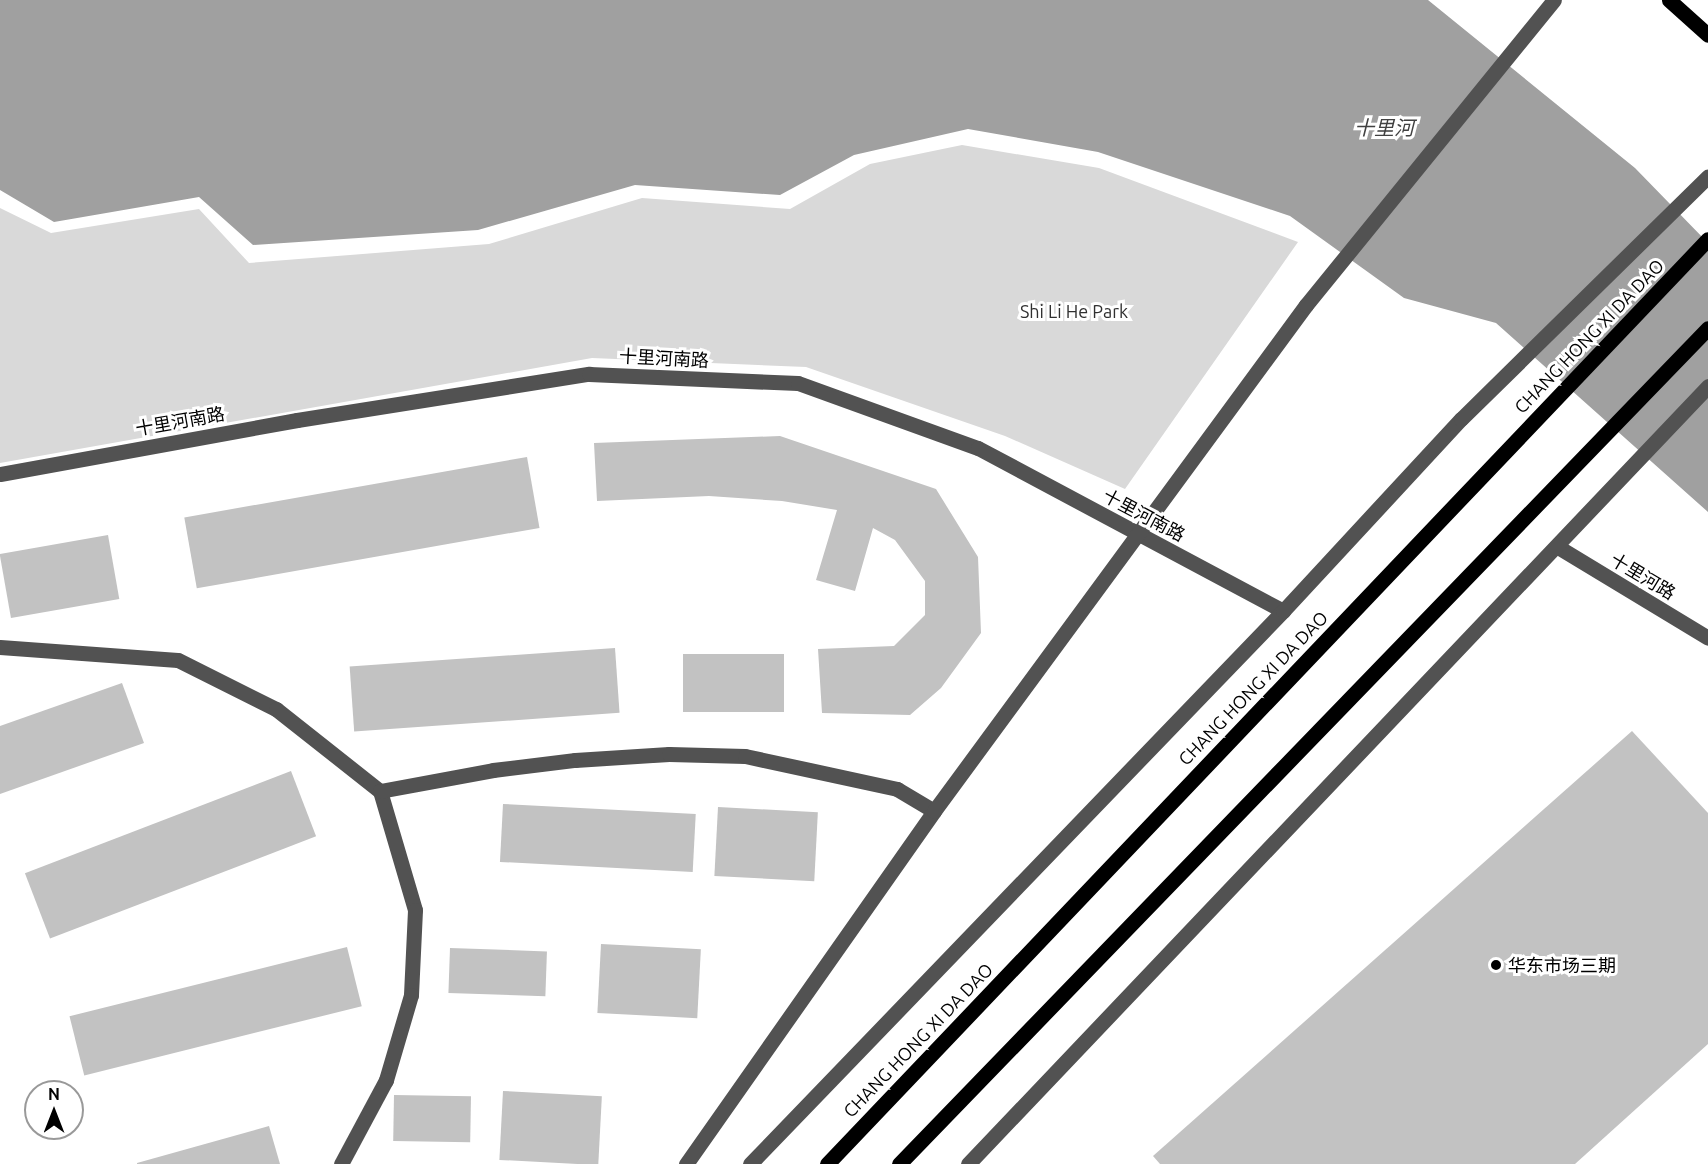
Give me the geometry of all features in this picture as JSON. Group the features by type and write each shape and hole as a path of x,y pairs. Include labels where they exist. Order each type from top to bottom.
{"main road":[{"path":"1669,0 1708,35"},
{"name":"CHANG HONG XI DA DAO","path":"827,1164 1708,239"},
{"path":"899,1164 1708,327"}],"street":[{"path":"686,1164 934,811 1136,533 1306,305 1554,0"},
{"path":"750,1164 1284,610 1461,419 1708,176"},
{"name":"十里河南路","path":"0,474 297,420 590,374 798,383 978,448 1284,610"},
{"path":"968,1164 1708,386"},
{"name":"十里河路","path":"1558,546 1708,638"},
{"path":"0,647 178,660 276,709 380,791 415,910 411,995 386,1080 341,1164"},
{"path":"380,791 493,770 575,760 669,754 745,756 897,789 934,811"}],"green space":[{"name":"Shi Li He Park","path":"962,145 1099,168 1298,242 1125,489 1005,436 806,367 592,358 0,463 0,208 51,233 199,209 249,263 489,244 642,198 790,209 870,164"}],"water":[{"name":"十里河","path":"0,0 1428,0 1635,168 1708,243 1708,512 1496,323 1404,298 1290,216 1098,152 968,129 854,155 780,195 635,185 478,230 253,245 199,197 54,222 0,190"}],"building":[{"path":"780,436 936,489 978,557 981,633 941,688 910,715 822,713 818,649 894,646 925,615 925,581 895,540 873,528 855,591 816,580 837,510 782,501 709,496 597,501 594,443"},
{"path":"527,457 540,528 197,588 184,517"},
{"path":"108,535 119,599 11,618 0,554"},
{"path":"615,648 620,713 354,731 350,667"},
{"path":"683,654 784,654 784,712 683,712"},
{"path":"122,683 144,743 0,794 0,726"},
{"path":"1632,731 1708,813 1708,1044 1575,1164 1160,1164 1153,1156"},
{"path":"291,771 316,836 50,938 25,873"},
{"path":"503,804 696,814 693,872 500,862"},
{"path":"718,807 818,812 814,881 714,876"},
{"path":"601,944 701,949 697,1018 597,1013"},
{"path":"347,947 362,1006 84,1075 69,1016"},
{"path":"450,948 547,951 545,996 448,993"},
{"path":"503,1091 602,1096 598,1164 499,1160"},
{"path":"394,1095 471,1096 470,1142 393,1141"},
{"path":"269,1126 280,1164 137,1164 137,1163"}],"place":[{"name":"华东市场三期","path":"1496,965"}]}
